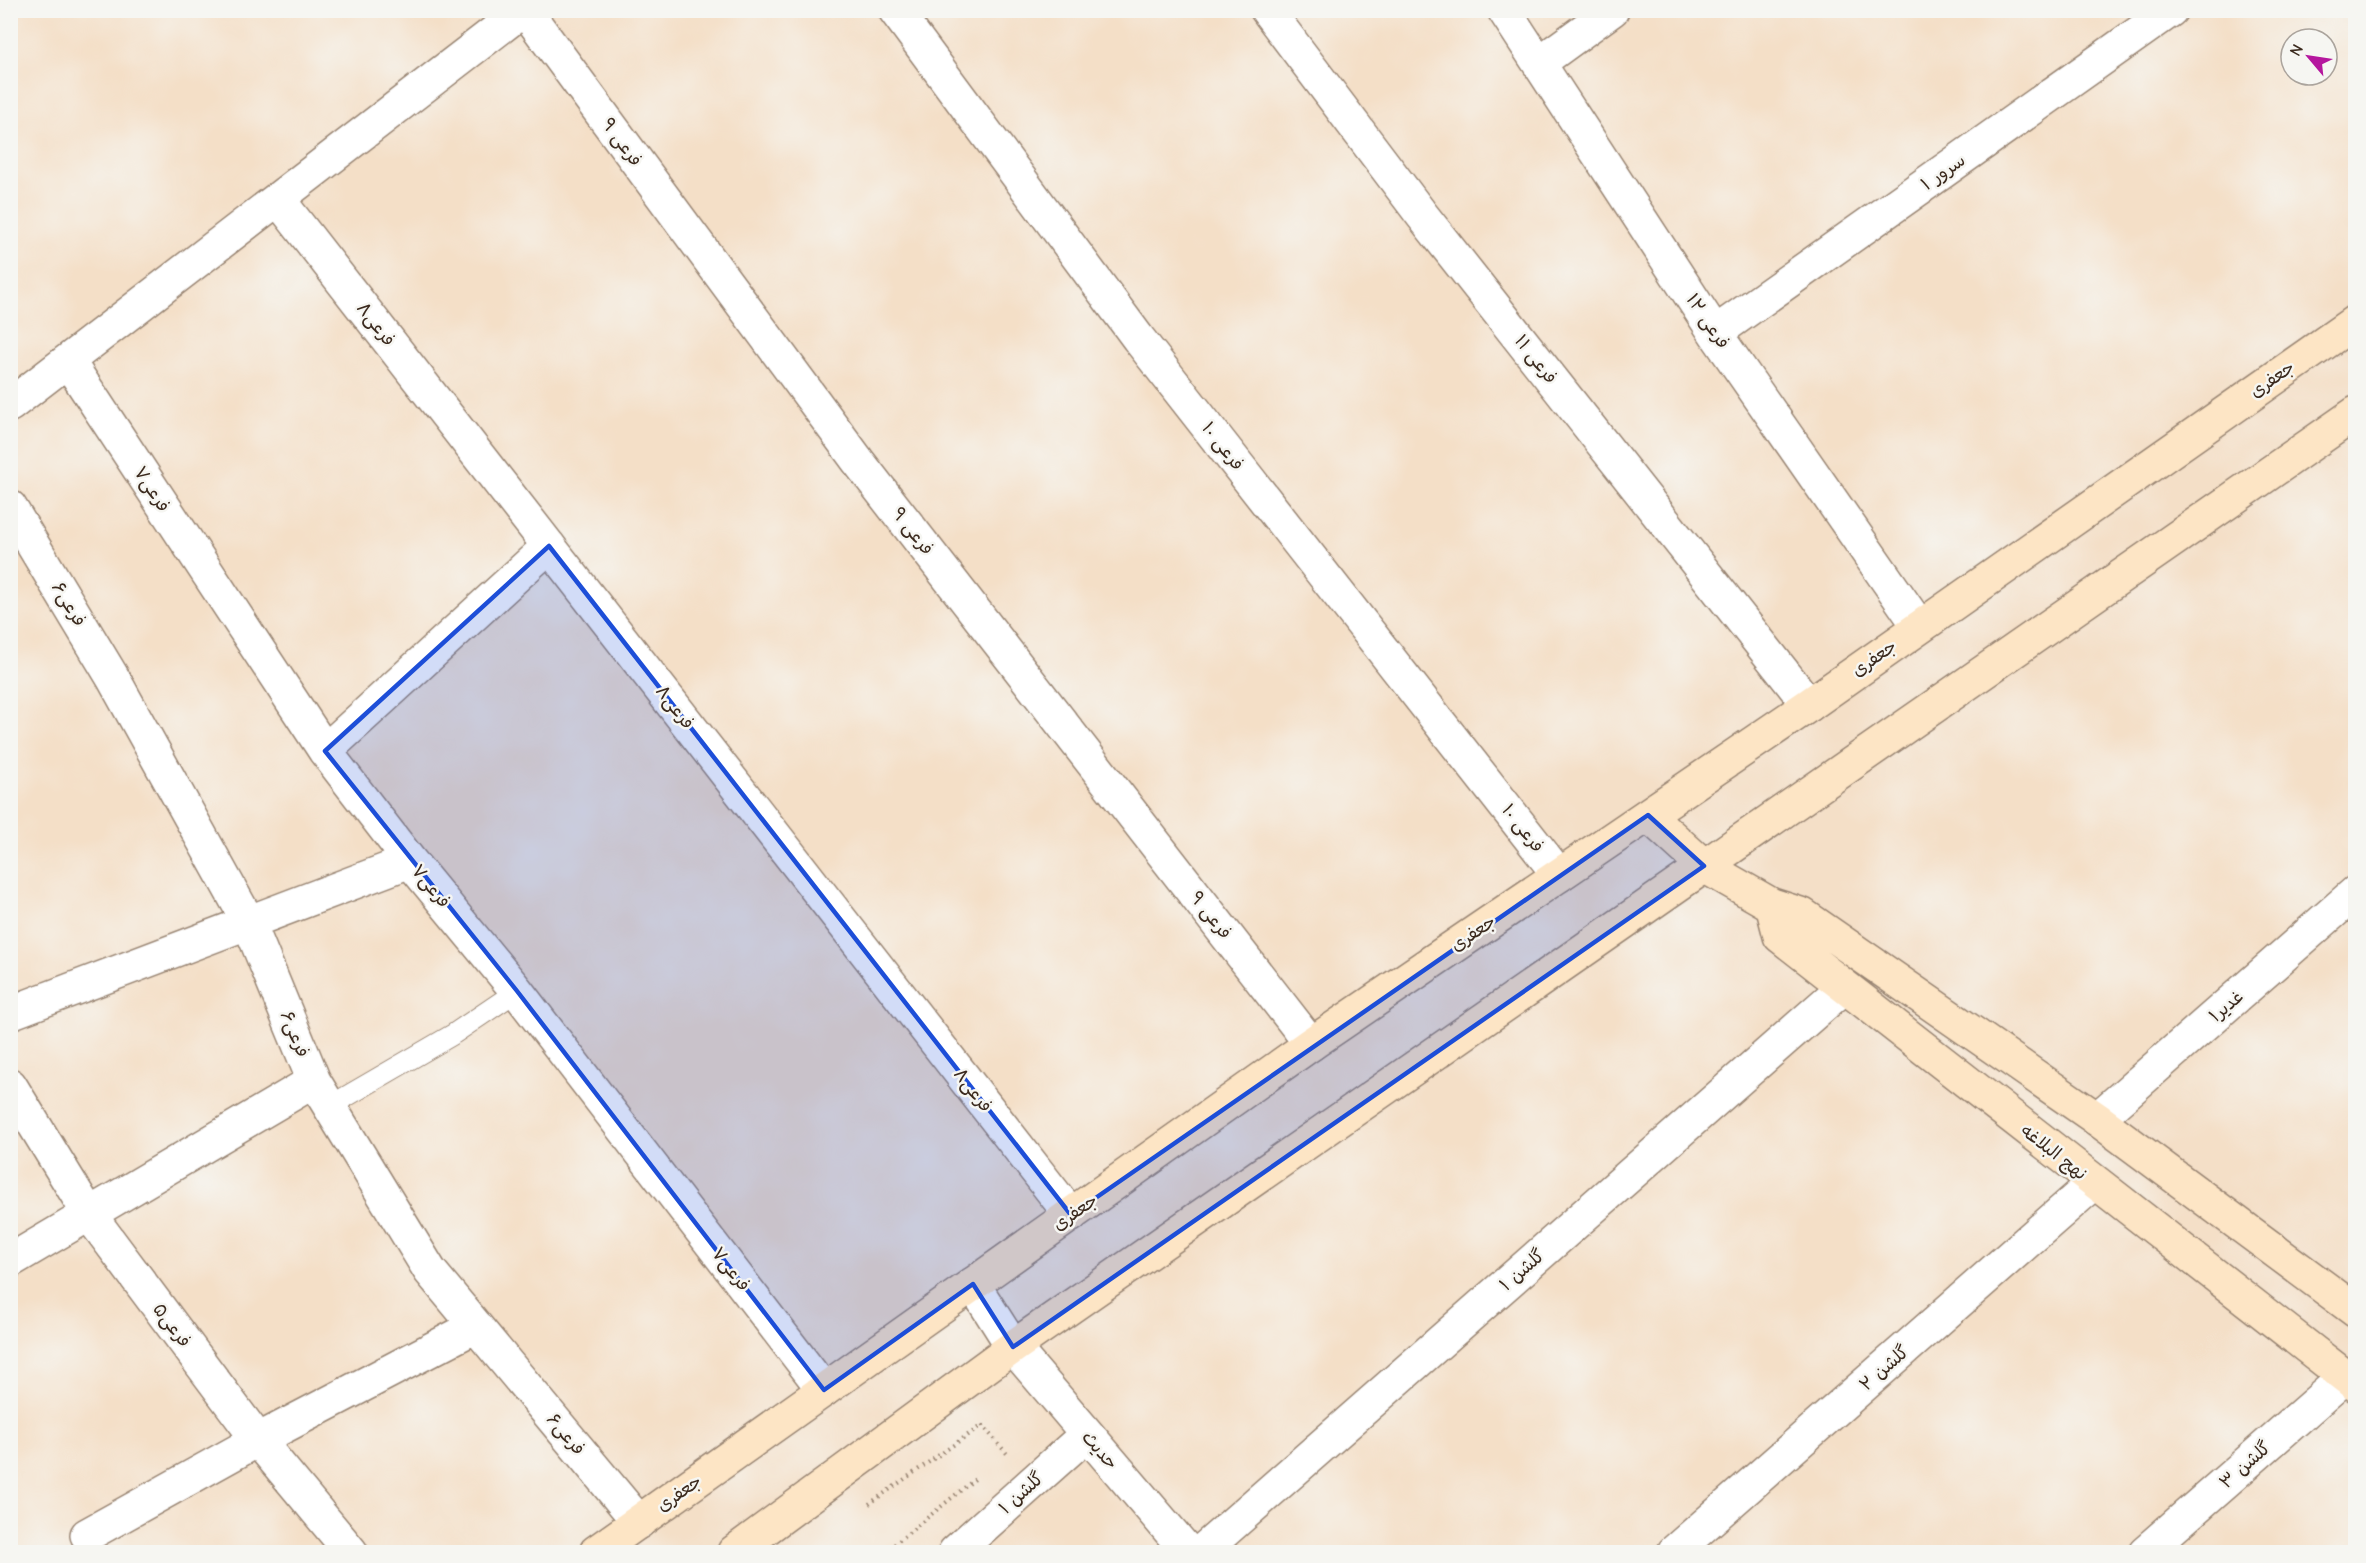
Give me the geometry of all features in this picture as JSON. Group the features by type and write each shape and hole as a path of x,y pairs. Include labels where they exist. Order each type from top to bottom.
{"main road":[{"name":"جعفری","path":"596,1552 1311,1044 1809,705 2355,321"},
{"path":"734,1552 1012,1347 2355,413"},
{"path":"1648,815 1704,866 1772,905 1803,915 2097,1119 2355,1309"},
{"name":"نهج البلاغه","path":"1772,905 1780,936 2350,1381"}],"street":[{"path":"10,405 524,10"},
{"name":"فرعی ۹","path":"524,10 858,461 1311,1044"},
{"name":"فرعی ۱۰","path":"895,10 1138,338 1559,875"},
{"name":"فرعی ۱۱","path":"1267,10 1430,225 1809,705"},
{"name":"فرعی ۱۲","path":"1504,10 1715,333 1919,626"},
{"path":"1539,63 1612,10"},
{"name":"سرور ۱","path":"1715,333 2171,10"},
{"name":"فرعی۸","path":"278,198 1071,1215"},
{"name":"فرعی۷","path":"68,361 325,751 410,861 517,991 824,1390"},
{"name":"فرعی۶","path":"10,507 113,678 249,923 322,1094 430,1271 639,1522"},
{"path":"325,751 549,546"},
{"path":"10,1013 410,861"},
{"name":"غدیر۱","path":"2097,1119 2355,892"},
{"name":"گلشن ۱","path":"1201,1552 1844,987"},
{"name":"فرعی۵","path":"10,1085 89,1214 258,1440 351,1552"},
{"path":"10,1260 89,1214 322,1094"},
{"name":"گلشن ۲","path":"1674,1552 2094,1183"},
{"name":"حدیث","path":"973,1284 1012,1347 1188,1552"},
{"path":"87,1535 258,1440 476,1326"},
{"name":"گلشن ۳","path":"2145,1552 2350,1381"},
{"name":"گلشن ۱","path":"955,1552 1087,1434"}],"lane":[{"path":"322,1094 452,1035 517,991"}],"path":[{"path":"867,1505 982,1425 1033,1483"},
{"path":"998,1460 1006,1453"},
{"path":"885,1552 980,1474"}],"highlighted area":[{"path":"549,546 1071,1215 1648,815 1704,866 1013,1347 973,1284 824,1390 517,991 325,751"}]}
